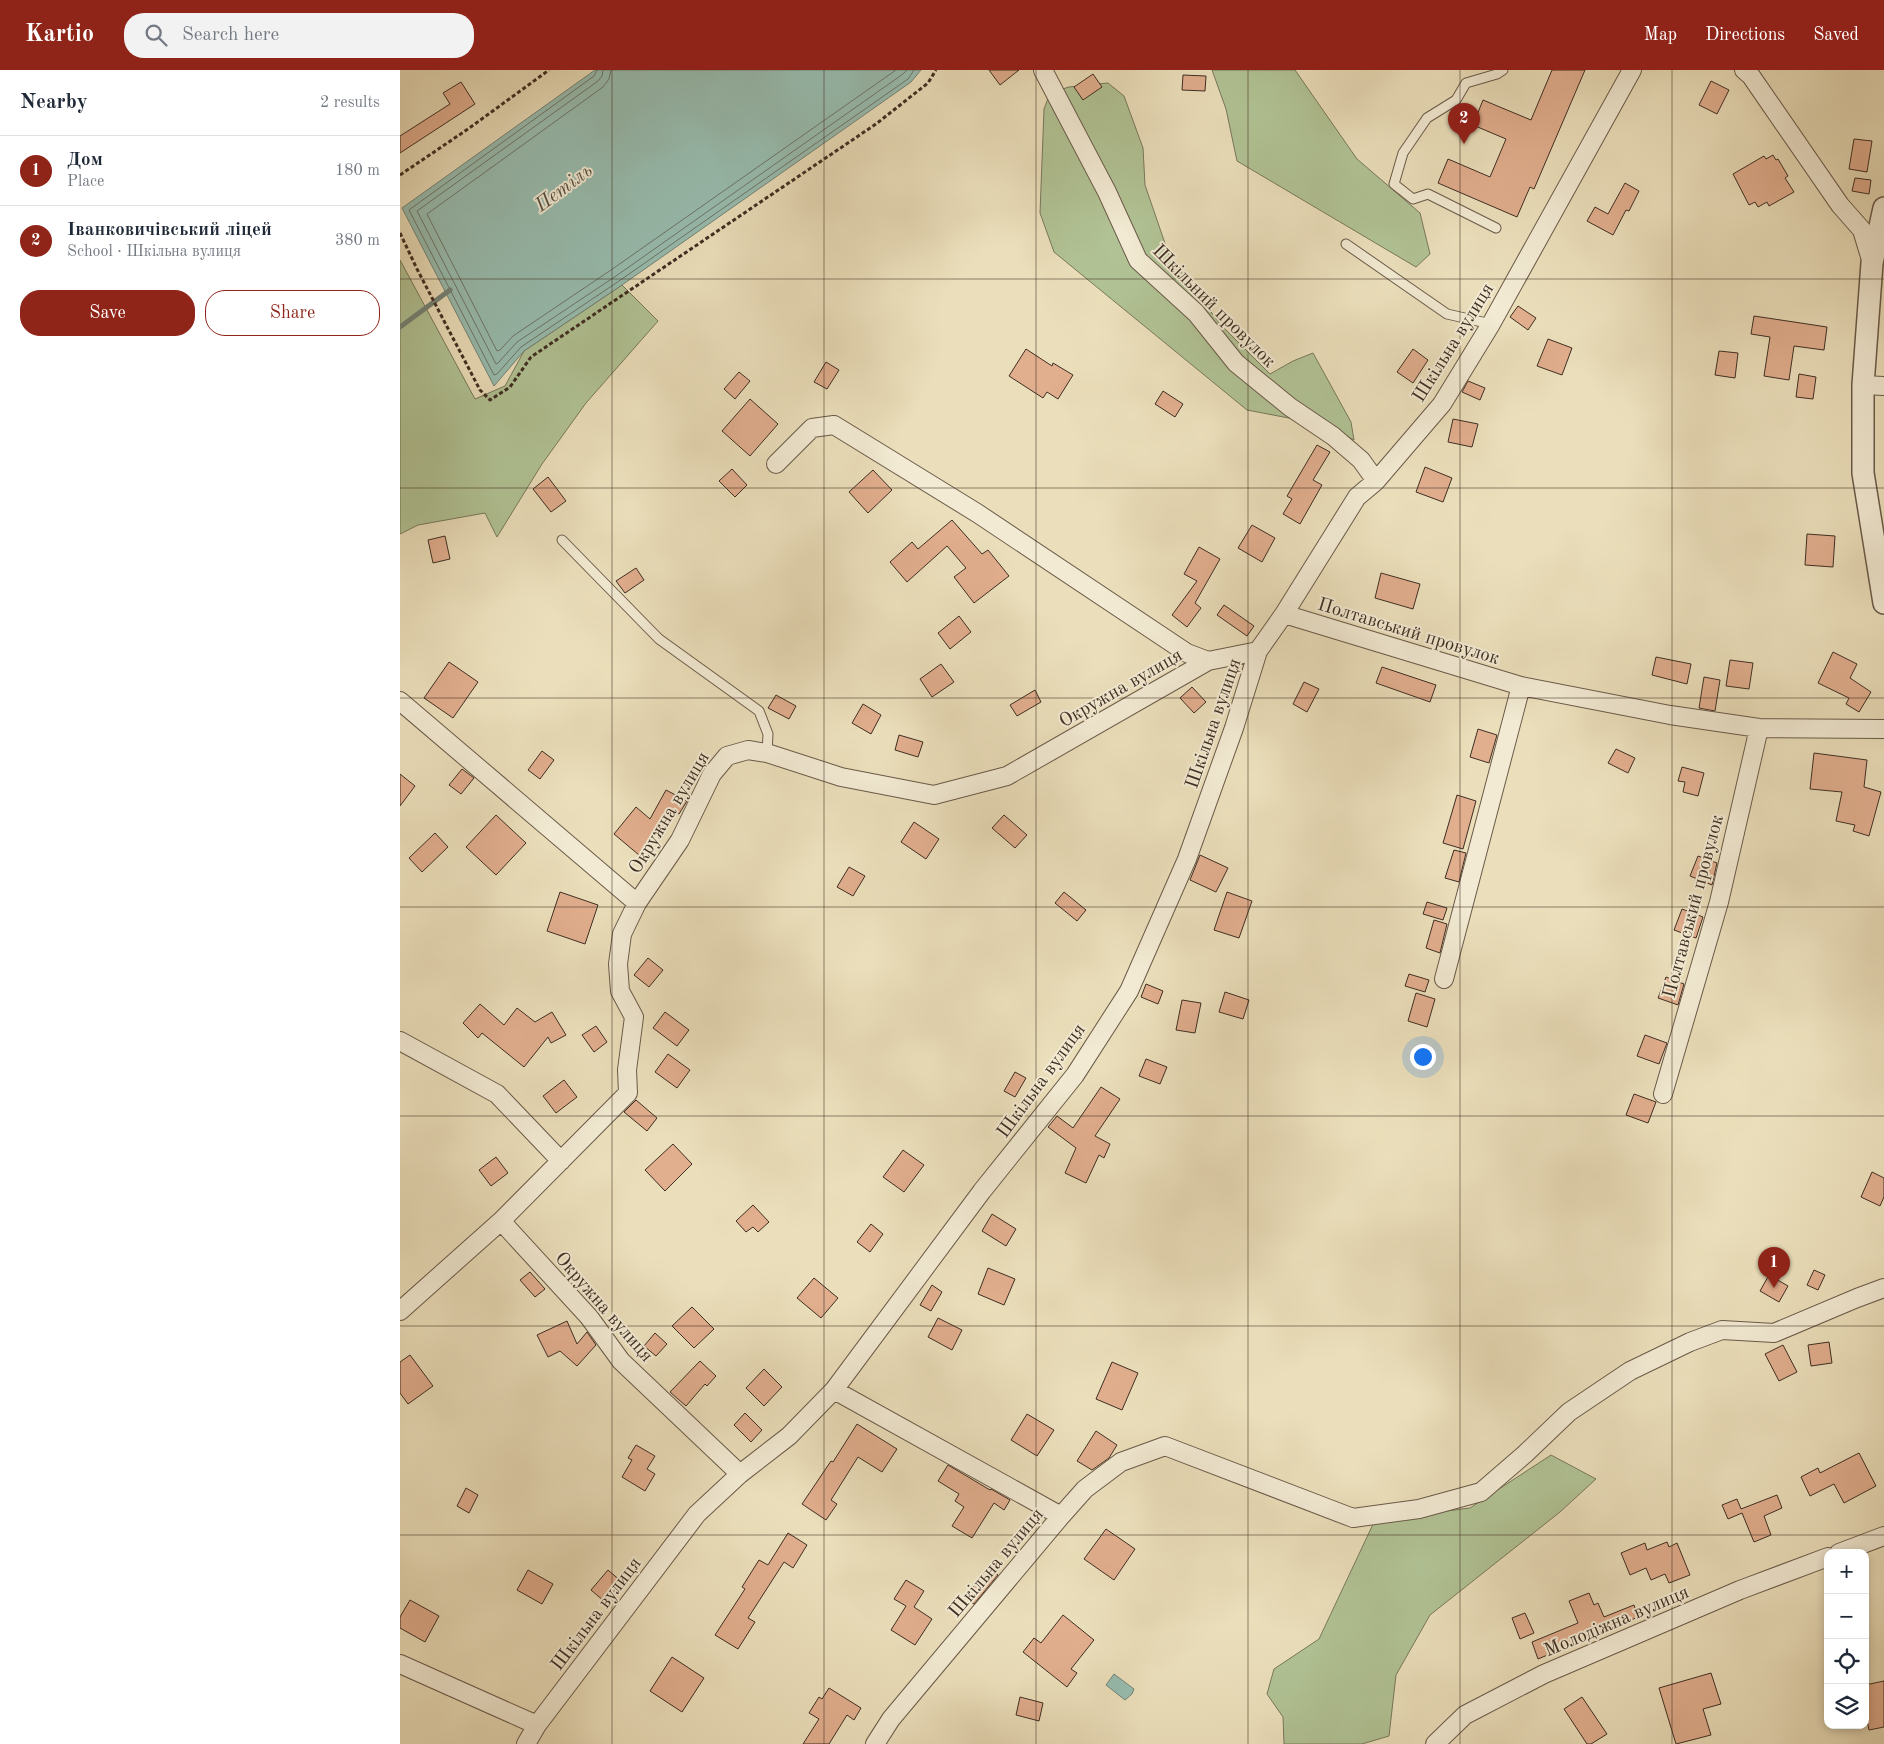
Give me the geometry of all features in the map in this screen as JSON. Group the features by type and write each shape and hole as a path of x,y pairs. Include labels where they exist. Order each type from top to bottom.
{"street":[{"name":"Шкільний провулок","path":"1043,70 1107,192 1138,260 1196,313 1236,363 1290,406 1334,436 1361,460 1376,481"},
{"name":"Шкільна вулиця","path":"526,1744 537,1725 697,1514 740,1474 789,1436 834,1390 982,1192 1075,1074 1129,991 1188,859 1234,728 1258,652 1357,497 1376,481 1442,404 1491,324 1632,70"},
{"path":"1744,70 1751,76 1840,204 1862,230 1872,263"},
{"path":"1884,208 1872,263 1862,385 1863,473 1884,603"},
{"path":"1862,385 1884,386"},
{"name":"Окружна вулиця","path":"776,464 812,428 834,425 977,514 1187,653 1208,661"},
{"name":"Полтавський провулок","path":"1284,614 1521,686 1670,715 1759,728 1884,729"},
{"path":"1208,661 1258,652"},
{"name":"Окружна вулиця","path":"740,1474 621,1361 589,1317 501,1221 628,1093 627,1070 634,1017 620,991 618,964 622,934 637,902 680,840 712,774 726,756 748,750 767,753 841,777 934,795 1007,776 1208,661"},
{"path":"1444,979 1521,686"},
{"name":"Окружна вулиця","path":"400,701 637,902"},
{"name":"Полтавський провулок","path":"1663,1094 1719,902 1759,728"},
{"path":"400,1041 497,1094 561,1162"},
{"path":"400,1312 501,1221"},
{"path":"1061,1516 1085,1489 1121,1462 1165,1446 1353,1518 1419,1508 1480,1492 1525,1454 1569,1412 1630,1372 1690,1342 1722,1330 1774,1333 1884,1288"},
{"name":"Шкільна вулиця","path":"834,1390 1061,1516 891,1719 875,1744"},
{"path":"1850,1549 1884,1536"},
{"name":"Молодіжна вулиця","path":"1434,1744 1465,1715 1544,1674 1740,1590 1824,1558"},
{"path":"400,1664 537,1725"}],"lane":[{"path":"1496,228 1428,194 1413,199 1394,184 1403,153 1427,118 1456,100 1466,83 1498,74 1503,70"},
{"path":"1346,244 1447,314 1491,324"},
{"path":"562,540 659,639 759,711 768,734 767,753"}],"path":[{"path":"400,175 468,129 549,70"},
{"path":"400,233 480,390 490,400 510,387 531,357 876,124 928,83 936,70"}],"green space":[{"path":"1212,70 1295,70 1357,159 1420,213 1430,254 1416,267 1237,161 1226,109"},
{"path":"1108,83 1124,96 1143,148 1145,185 1169,255 1220,324 1270,374 1293,361 1313,353 1351,422 1354,440 1320,424 1247,410 1054,252 1040,213 1044,109 1050,93 1069,87"},
{"path":"400,260 475,399 505,386 524,351 622,285 658,321 586,403 542,464 497,537 485,513 418,525 400,534"},
{"path":"1551,1455 1596,1479 1560,1512 1430,1615 1396,1675 1389,1736 1362,1744 1284,1744 1283,1717 1267,1694 1274,1669 1319,1639 1375,1520 1470,1508"}],"water":[{"path":"595,70 921,70 911,82 622,285 524,351 494,386 402,208"},
{"path":"1114,1674 1134,1689 1132,1694 1125,1700 1106,1685"}],"building":[{"path":"989,70 1019,70 1000,85"},
{"path":"1552,70 1585,70 1534,189 1530,187 1517,217 1438,183 1448,159 1490,177 1506,139 1473,125 1483,100 1531,120"},
{"path":"1093,74 1102,87 1083,100 1074,87"},
{"path":"1183,75 1206,76 1205,91 1182,90"},
{"path":"1711,81 1729,90 1717,114 1699,105"},
{"path":"461,82 475,104 400,153 400,136 450,104 443,93"},
{"path":"1854,139 1872,141 1867,172 1849,169"},
{"path":"1773,155 1776,160 1778,159 1788,176 1785,178 1794,192 1769,206 1767,202 1758,207 1755,202 1749,205 1733,174 1764,156 1766,159"},
{"path":"1855,178 1871,180 1869,194 1852,191"},
{"path":"1625,183 1639,191 1629,211 1626,210 1613,235 1587,221 1595,207 1608,214"},
{"path":"1518,306 1536,318 1528,330 1510,317"},
{"path":"1754,316 1827,327 1824,350 1794,346 1789,380 1764,376 1770,337 1751,334"},
{"path":"1548,339 1572,348 1562,375 1537,366"},
{"path":"1026,349 1052,366 1053,363 1073,375 1058,399 1047,392 1043,398 1009,376"},
{"path":"1413,349 1428,360 1413,383 1397,372"},
{"path":"1719,351 1738,353 1735,378 1715,375"},
{"path":"826,362 839,370 827,389 814,382"},
{"path":"739,372 750,381 735,399 724,389"},
{"path":"1799,374 1816,377 1813,399 1796,397"},
{"path":"1468,381 1485,388 1480,400 1462,392"},
{"path":"1163,391 1183,404 1175,417 1155,404"},
{"path":"750,399 778,424 750,456 722,431"},
{"path":"1453,419 1478,424 1472,447 1448,442"},
{"path":"1317,445 1330,452 1313,480 1322,485 1300,524 1283,514 1292,499 1287,496"},
{"path":"1425,467 1452,478 1443,502 1416,492"},
{"path":"732,469 747,485 735,497 719,481"},
{"path":"873,470 892,490 868,513 849,492"},
{"path":"548,477 566,501 551,512 533,489"},
{"path":"952,520 982,554 988,550 1009,576 974,603 954,577 966,568 947,546 907,582 890,562 912,542 918,549"},
{"path":"1252,525 1275,538 1262,562 1238,548"},
{"path":"1807,534 1835,536 1833,567 1805,565"},
{"path":"445,536 450,559 433,563 428,540"},
{"path":"1199,547 1220,559 1195,603 1201,608 1187,627 1172,615 1197,581 1184,574"},
{"path":"636,568 644,580 625,593 616,581"},
{"path":"1381,573 1420,584 1413,609 1375,598"},
{"path":"1224,605 1254,626 1247,636 1217,615"},
{"path":"959,616 971,632 950,649 938,633"},
{"path":"1833,652 1857,664 1850,678 1871,692 1859,712 1846,704 1849,698 1818,683"},
{"path":"1656,657 1691,664 1687,684 1652,675"},
{"path":"1730,660 1753,663 1749,689 1726,686"},
{"path":"449,662 478,682 453,718 424,698"},
{"path":"941,664 954,682 932,697 920,679"},
{"path":"1382,667 1436,685 1430,702 1376,683"},
{"path":"1704,677 1720,680 1715,711 1699,708"},
{"path":"1304,682 1319,689 1307,712 1293,704"},
{"path":"1192,687 1206,702 1194,713 1180,698"},
{"path":"1035,690 1041,702 1017,716 1010,705"},
{"path":"776,695 796,706 789,719 768,708"},
{"path":"863,704 881,715 871,734 852,723"},
{"path":"1478,729 1497,735 1489,763 1470,757"},
{"path":"899,735 923,742 918,757 895,750"},
{"path":"1616,749 1635,758 1628,773 1608,763"},
{"path":"542,751 554,760 540,779 528,770"},
{"path":"1814,753 1867,760 1864,787 1881,792 1869,836 1853,831 1855,825 1836,821 1842,792 1810,789"},
{"path":"1682,767 1704,773 1698,796 1683,792 1685,782 1678,781"},
{"path":"462,769 474,778 461,794 449,785"},
{"path":"400,774 415,786 400,806"},
{"path":"666,790 687,801 679,814 675,812 639,855 614,834 636,807 650,819"},
{"path":"1457,795 1476,801 1463,849 1443,843"},
{"path":"496,815 526,843 496,875 466,847"},
{"path":"1004,815 1027,835 1015,848 992,828"},
{"path":"914,822 939,839 926,859 901,842"},
{"path":"435,833 448,847 422,872 409,858"},
{"path":"1454,850 1466,853 1459,882 1445,878"},
{"path":"1200,855 1228,868 1216,892 1190,880"},
{"path":"1698,856 1717,863 1712,885 1690,876"},
{"path":"849,867 865,876 853,896 837,887"},
{"path":"560,892 598,905 585,944 547,931"},
{"path":"1064,892 1086,910 1077,921 1055,903"},
{"path":"1227,892 1252,901 1239,938 1214,930"},
{"path":"1427,902 1447,908 1443,920 1423,914"},
{"path":"1682,909 1703,917 1696,938 1674,930"},
{"path":"1434,920 1447,924 1440,953 1426,948"},
{"path":"648,958 663,970 649,987 634,975"},
{"path":"1409,974 1429,980 1425,992 1405,986"},
{"path":"1666,977 1684,984 1678,1005 1658,998"},
{"path":"1146,984 1163,991 1158,1004 1141,997"},
{"path":"1225,992 1249,1000 1243,1019 1219,1012"},
{"path":"1416,993 1435,999 1427,1027 1408,1021"},
{"path":"1182,1000 1201,1003 1195,1033 1176,1030"},
{"path":"480,1004 504,1025 517,1008 535,1022 552,1012 566,1035 551,1043 548,1037 524,1067 482,1033 478,1038 463,1023"},
{"path":"665,1012 689,1030 677,1046 653,1028"},
{"path":"596,1026 607,1042 594,1052 582,1035"},
{"path":"1645,1035 1667,1043 1659,1064 1637,1056"},
{"path":"668,1054 690,1070 677,1088 655,1072"},
{"path":"1146,1059 1167,1067 1160,1084 1139,1076"},
{"path":"1015,1072 1026,1078 1015,1097 1004,1091"},
{"path":"564,1080 577,1097 556,1113 543,1096"},
{"path":"1101,1087 1120,1099 1095,1136 1110,1144 1104,1158 1099,1155 1086,1183 1065,1173 1076,1148 1048,1127 1057,1116 1073,1128"},
{"path":"1634,1094 1656,1102 1648,1123 1626,1115"},
{"path":"636,1100 657,1118 647,1131 624,1112"},
{"path":"673,1144 692,1164 665,1191 645,1170"},
{"path":"903,1150 924,1165 904,1192 883,1177"},
{"path":"496,1157 508,1173 491,1186 479,1170"},
{"path":"1872,1172 1884,1178 1884,1197 1880,1206 1861,1197"},
{"path":"753,1205 769,1222 758,1232 753,1227 746,1232 736,1221"},
{"path":"992,1214 1016,1229 1006,1246 982,1231"},
{"path":"871,1224 883,1234 870,1252 857,1242"},
{"path":"988,1268 1015,1279 1004,1305 978,1294"},
{"path":"1814,1270 1825,1275 1818,1290 1807,1285"},
{"path":"530,1272 545,1289 535,1297 520,1280"},
{"path":"1769,1275 1788,1286 1779,1302 1760,1291"},
{"path":"814,1278 838,1298 821,1318 797,1298"},
{"path":"932,1285 942,1292 931,1311 920,1305"},
{"path":"692,1307 714,1329 694,1348 672,1326"},
{"path":"938,1318 962,1330 952,1350 928,1337"},
{"path":"567,1321 577,1344 587,1332 596,1345 577,1366 560,1351 548,1357 537,1335"},
{"path":"655,1333 667,1344 656,1356 644,1346"},
{"path":"1829,1342 1832,1363 1811,1366 1808,1345"},
{"path":"1783,1345 1797,1372 1779,1381 1765,1354"},
{"path":"410,1355 433,1386 408,1404 400,1393 400,1362"},
{"path":"700,1361 716,1376 707,1386 705,1384 686,1406 670,1392"},
{"path":"1112,1362 1138,1373 1122,1410 1096,1399"},
{"path":"764,1369 782,1387 764,1406 746,1388"},
{"path":"745,1413 762,1430 751,1442 734,1425"},
{"path":"1027,1414 1054,1430 1037,1456 1011,1440"},
{"path":"857,1424 897,1449 882,1472 858,1457 831,1500 837,1504 826,1520 802,1504 831,1461 833,1462"},
{"path":"1096,1431 1117,1445 1109,1458 1092,1470 1077,1461"},
{"path":"636,1445 655,1456 647,1469 655,1474 645,1491 622,1477 632,1460 628,1458"},
{"path":"1859,1453 1876,1486 1844,1503 1834,1484 1810,1496 1801,1477 1818,1468 1820,1473"},
{"path":"948,1465 1010,1500 1004,1510 994,1503 972,1538 952,1526 964,1507 955,1501 959,1494 938,1481"},
{"path":"466,1488 478,1495 469,1513 457,1506"},
{"path":"1777,1495 1782,1508 1764,1516 1771,1535 1754,1542 1742,1513 1728,1519 1722,1505 1737,1499 1741,1509"},
{"path":"1106,1529 1135,1549 1114,1580 1084,1559"},
{"path":"788,1533 807,1545 793,1568 784,1562 748,1618 755,1622 738,1649 715,1635 745,1589 742,1587 759,1560 768,1565"},
{"path":"1667,1542 1669,1547 1677,1543 1690,1575 1669,1583 1665,1574 1651,1580 1646,1568 1630,1575 1621,1553 1645,1543 1647,1550"},
{"path":"988,1567 998,1575 974,1604 965,1598"},
{"path":"528,1570 553,1584 542,1604 517,1590"},
{"path":"608,1570 622,1582 605,1602 591,1590"},
{"path":"906,1580 924,1591 914,1607 932,1619 915,1645 891,1630 906,1606 894,1599"},
{"path":"1589,1593 1594,1605 1598,1603 1604,1617 1634,1605 1638,1617 1538,1659 1532,1642 1578,1623 1569,1601"},
{"path":"410,1600 439,1616 425,1642 400,1628 400,1617"},
{"path":"1525,1613 1534,1633 1520,1639 1512,1618"},
{"path":"1063,1615 1094,1640 1071,1669 1077,1673 1067,1687 1023,1652 1034,1638 1041,1643"},
{"path":"672,1657 704,1678 682,1712 650,1691"},
{"path":"1711,1673 1721,1704 1703,1709 1711,1735 1676,1744 1659,1688"},
{"path":"1884,1681 1884,1727 1869,1730 1869,1729 1869,1684"},
{"path":"829,1688 861,1708 854,1720 847,1715 829,1744 803,1744 819,1719 809,1713 819,1697 822,1699"},
{"path":"1020,1697 1043,1703 1039,1721 1016,1715"},
{"path":"1582,1697 1607,1734 1591,1744 1587,1744 1564,1709"}],"waterway":[{"name":"Петіль","path":"400,327 450,290"}],"place":[{"name":"Іванковичівський ліцей","path":"1464,144"},
{"name":"Дом","path":"1774,1288"}]}
